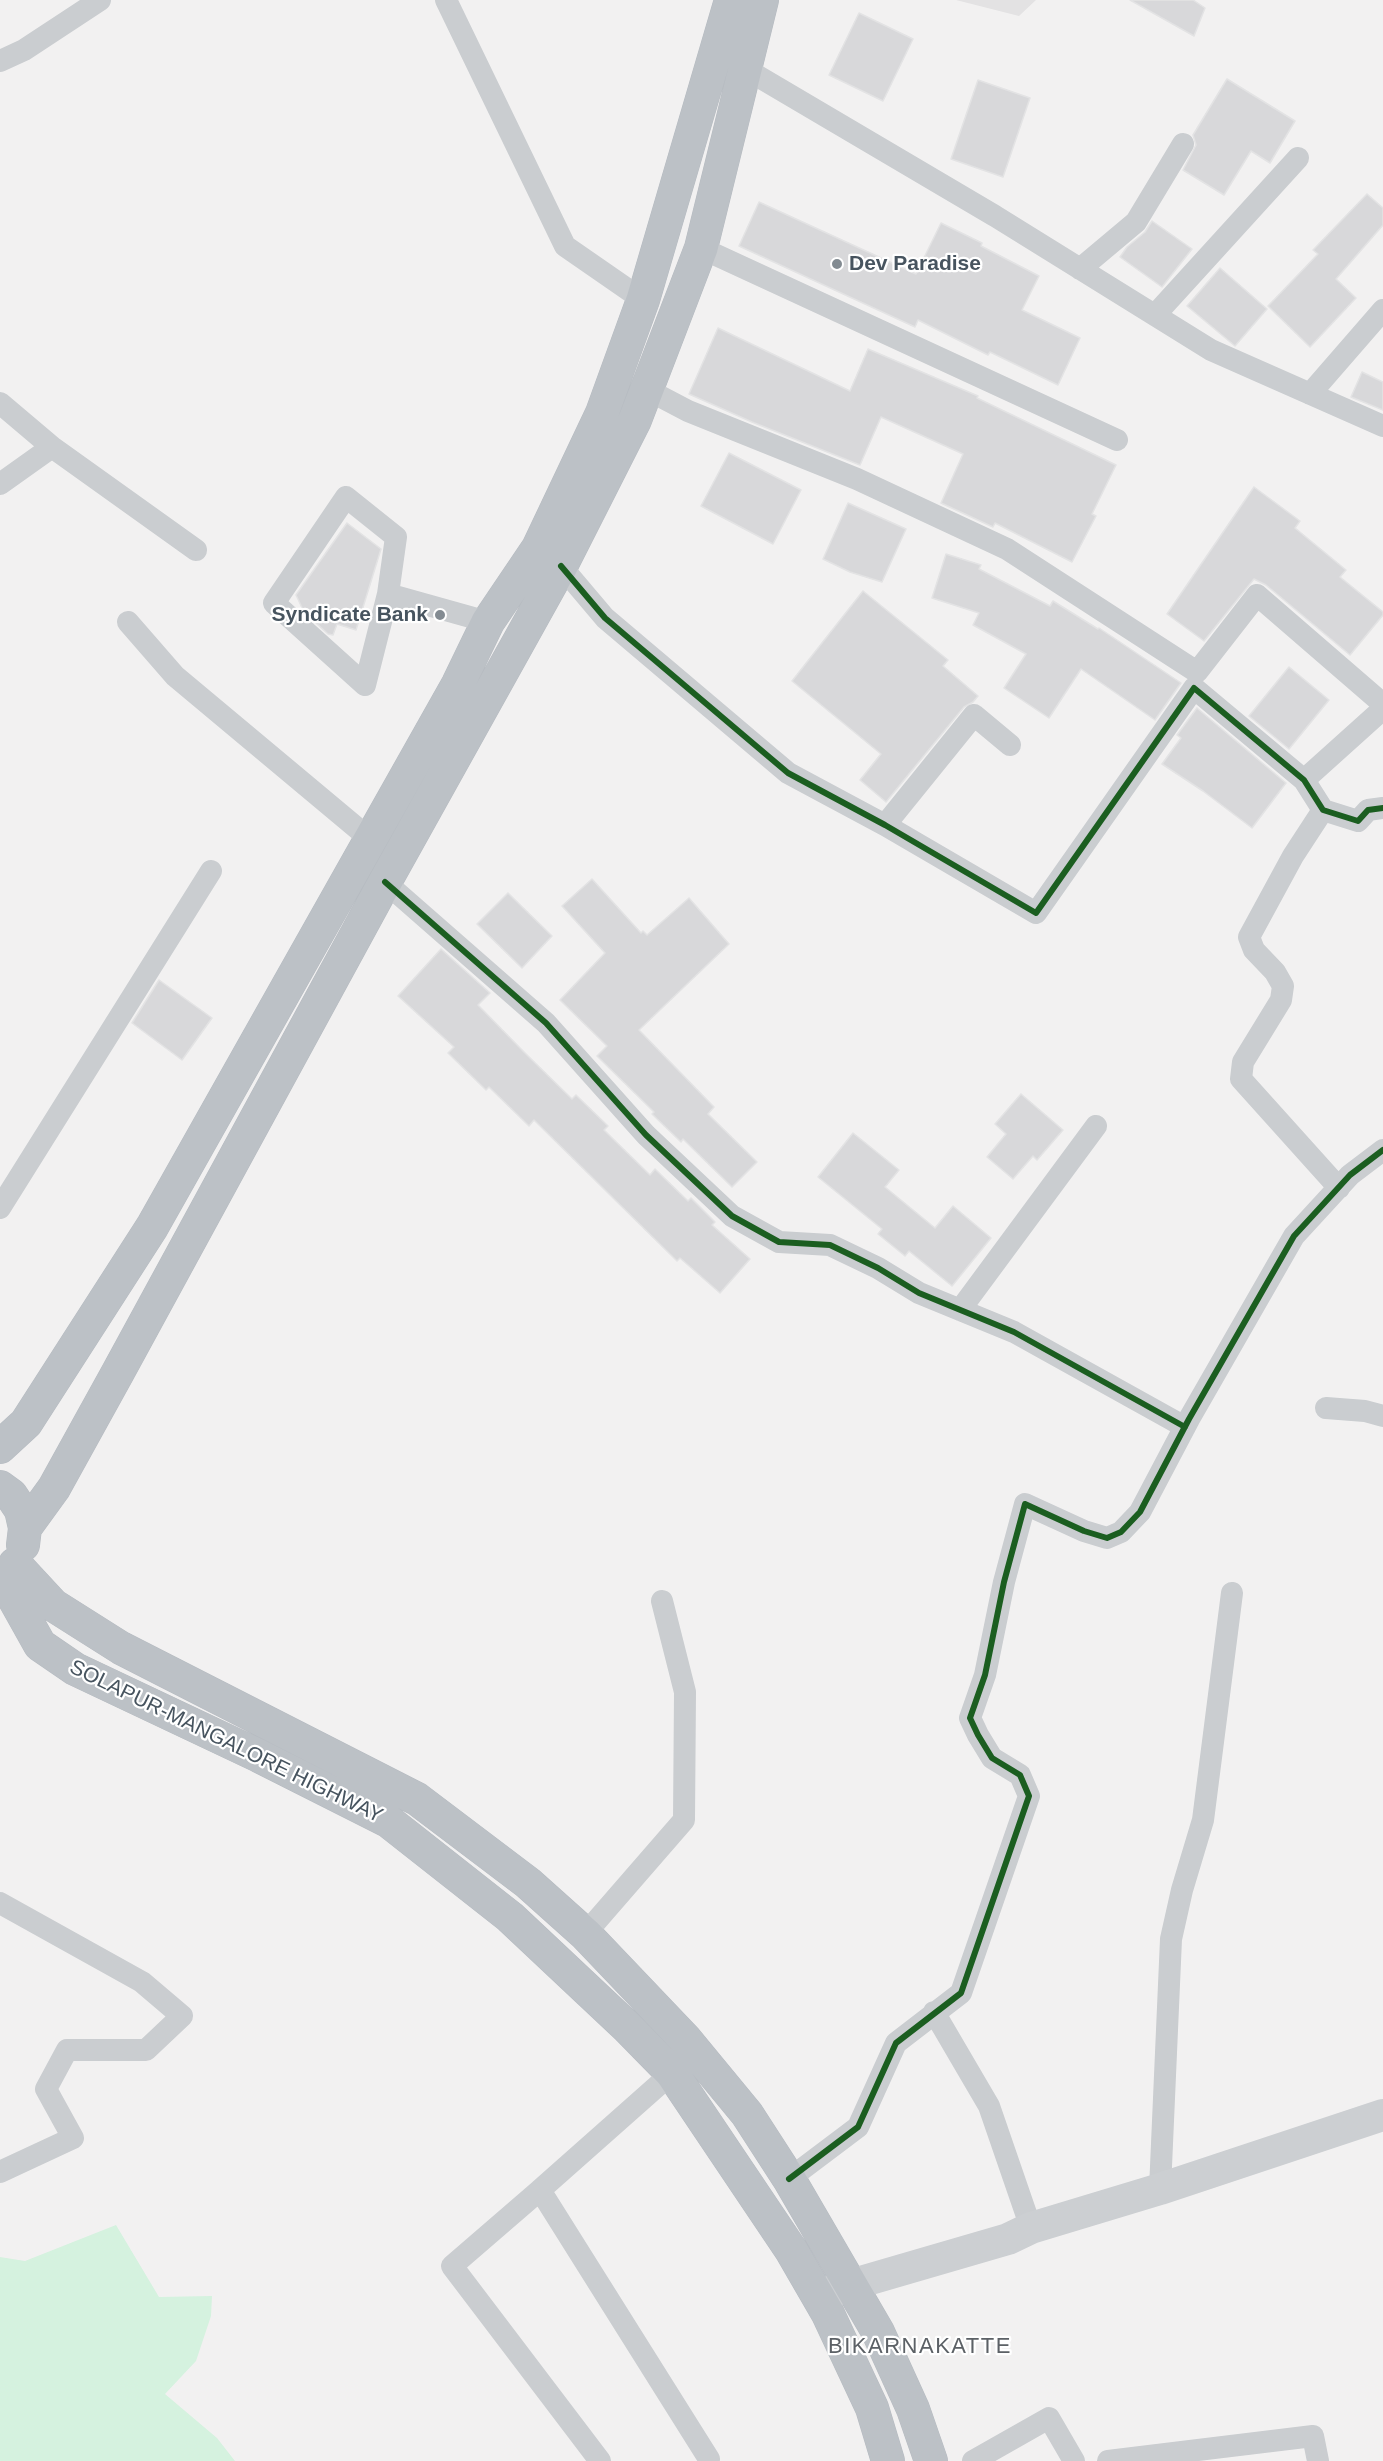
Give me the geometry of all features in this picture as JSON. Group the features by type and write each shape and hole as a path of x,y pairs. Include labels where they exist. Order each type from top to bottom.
{"highway":[{"path":"0,1447 26,1423 152,1227 458,684 488,622 538,548 602,413 643,300 731,0"},
{"path":"25,1528 54,1488 112,1385 385,882 561,566 635,420 701,248 762,0"},
{"path":"0,1487 11,1495 21,1510 25,1528 23,1547 6,1573 121,1647 417,1799 528,1883 585,1934 686,2040 747,2114 789,2179 878,2332 913,2409 931,2461"},
{"name":"SOLAPUR-MANGALORE HIGHWAY","path":"6,1573 40,1645 75,1670 259,1756 388,1821 510,1917 672,2073 791,2250 818,2296 872,2408 888,2461"}],"street":[{"path":"0,61 24,50 100,0"},
{"path":"446,0 565,246 643,300"},
{"path":"744,68 1211,350 1383,426"},
{"path":"1080,269 1136,222 1183,144"},
{"path":"1155,315 1298,158"},
{"path":"701,248 1117,440"},
{"path":"1310,394 1383,310"},
{"path":"648,390 688,411 857,479 1007,549 1197,672 1257,595 1383,706 1304,780"},
{"path":"0,403 52,447 196,550"},
{"path":"0,484 52,447"},
{"path":"346,497 396,537 388,594 364,685 274,603 346,497"},
{"path":"561,566 605,618 788,773 885,825 1036,913 1194,688 1304,780 1323,810 1358,821 1368,810 1383,808"},
{"path":"388,594 488,622"},
{"path":"128,622 175,676 370,839"},
{"path":"885,825 974,715 1010,745"},
{"path":"1323,810 1293,856 1249,937 1254,950 1275,972 1283,986 1281,1000 1243,1062 1242,1079 1339,1188"},
{"path":"0,1208 211,871"},
{"path":"385,882 546,1023 646,1135 732,1216 779,1242 830,1245 878,1268 919,1293 1014,1332 1185,1427"},
{"path":"960,1310 1096,1125"},
{"path":"789,2179 858,2127 896,2043 961,1993 1029,1796 1020,1775 992,1758 970,1718 985,1675 1004,1582 1025,1504 1084,1531 1107,1538 1121,1532 1140,1512 1185,1427 1294,1236 1350,1175 1383,1150"},
{"path":"1326,1408 1365,1411 1383,1416"},
{"path":"1160,2189 1171,1939 1182,1890 1203,1820 1232,1593"},
{"path":"585,1934 684,1820 685,1692 662,1601"},
{"path":"0,1903 142,1982 182,2016 146,2049 67,2050 46,2089 73,2138 0,2172"},
{"path":"934,2012 989,2106 1031,2228"},
{"path":"600,2461 452,2266 672,2073"},
{"path":"818,2296 1008,2239 1031,2228 1160,2189 1383,2115"},
{"path":"540,2190 709,2459"},
{"path":"972,2461 1048,2418 1074,2461"},
{"path":"1108,2461 1313,2436 1318,2461"}],"shaded area":[{"path":"956,0 1036,0 1019,16"}],"green space":[{"path":"116,2225 159,2297 212,2296 211,2316 196,2361 165,2394 217,2438 235,2461 0,2461 0,2257 25,2261"}],"building":[{"path":"1130,0 1193,0 1205,8 1194,36"},
{"path":"859,13 913,39 883,101 829,75"},
{"path":"1227,79 1295,121 1270,163 1251,151 1224,195 1183,170 1196,145 1193,135"},
{"path":"978,80 1030,98 1003,177 951,159"},
{"path":"1367,194 1383,208 1383,225 1336,279 1356,298 1310,347 1268,306 1318,254 1313,250"},
{"path":"759,202 916,274 941,223 982,243 981,246 1039,276 1022,310 1080,338 1058,385 990,352 988,355 918,320 915,327 739,246"},
{"path":"1152,221 1192,249 1162,287 1120,257 1127,247 1145,232"},
{"path":"1220,268 1267,309 1235,346 1187,306"},
{"path":"718,328 850,391 868,349 978,396 977,398 1116,465 1092,514 1096,516 1072,562 995,523 993,527 941,503 963,454 881,417 860,465 689,394"},
{"path":"1362,372 1383,382 1383,410 1351,397"},
{"path":"729,453 801,490 773,544 701,506"},
{"path":"1254,487 1300,521 1295,528 1346,570 1340,577 1383,612 1383,615 1350,655 1266,585 1254,579 1204,641 1167,614"},
{"path":"848,503 906,529 882,582 850,572 823,559"},
{"path":"347,523 381,549 356,630 337,624 333,635 328,634 304,612 296,595"},
{"path":"946,554 981,565 979,569 1050,606 1053,601 1099,628 1181,683 1155,720 1081,669 1049,718 1004,688 1026,654 973,625 979,613 932,598"},
{"path":"863,591 948,660 943,666 978,696 964,707 886,802 860,780 881,754 792,681"},
{"path":"1289,667 1329,700 1289,749 1249,716"},
{"path":"1197,708 1286,783 1252,828 1162,764 1181,738 1177,735"},
{"path":"592,879 641,933 643,931 647,935 689,898 729,944 639,1030 714,1107 708,1114 757,1162 732,1187 683,1139 681,1142 652,1114 654,1112 597,1056 607,1046 560,1000 605,953 562,906"},
{"path":"508,893 552,936 522,968 477,924"},
{"path":"441,949 490,993 478,1005 524,1052 572,1099 576,1095 608,1126 604,1130 650,1175 655,1169 688,1201 691,1198 715,1222 712,1225 750,1259 720,1293 680,1258 677,1261 534,1120 529,1126 489,1087 486,1090 448,1053 454,1047 398,996"},
{"path":"159,980 212,1018 182,1060 132,1023"},
{"path":"1021,1094 1063,1130 1037,1160 1033,1156 1013,1179 987,1157 1006,1134 995,1124"},
{"path":"853,1133 899,1170 885,1187 935,1228 953,1206 991,1238 952,1286 909,1251 905,1256 878,1234 882,1229 818,1177"}],"cycle path":[{"path":"561,566 605,618 788,773 885,825 1036,913 1194,688 1304,780 1323,810 1358,821 1368,810 1383,808"},
{"path":"385,882 546,1023 646,1135 732,1216 779,1242 830,1245 878,1268 919,1293 1014,1332 1185,1427"},
{"path":"789,2179 858,2127 896,2043 961,1993 1029,1796 1020,1775 992,1758 970,1718 985,1675 1004,1582 1025,1504 1084,1531 1107,1538 1121,1532 1140,1512 1189,1419 1294,1236 1350,1175 1383,1150"}],"place":[{"name":"Dev Paradise","path":"837,264"},
{"name":"Syndicate Bank","path":"440,615"}],"district":[{"name":"BIKARNAKATTE","path":"920,2347"}]}
